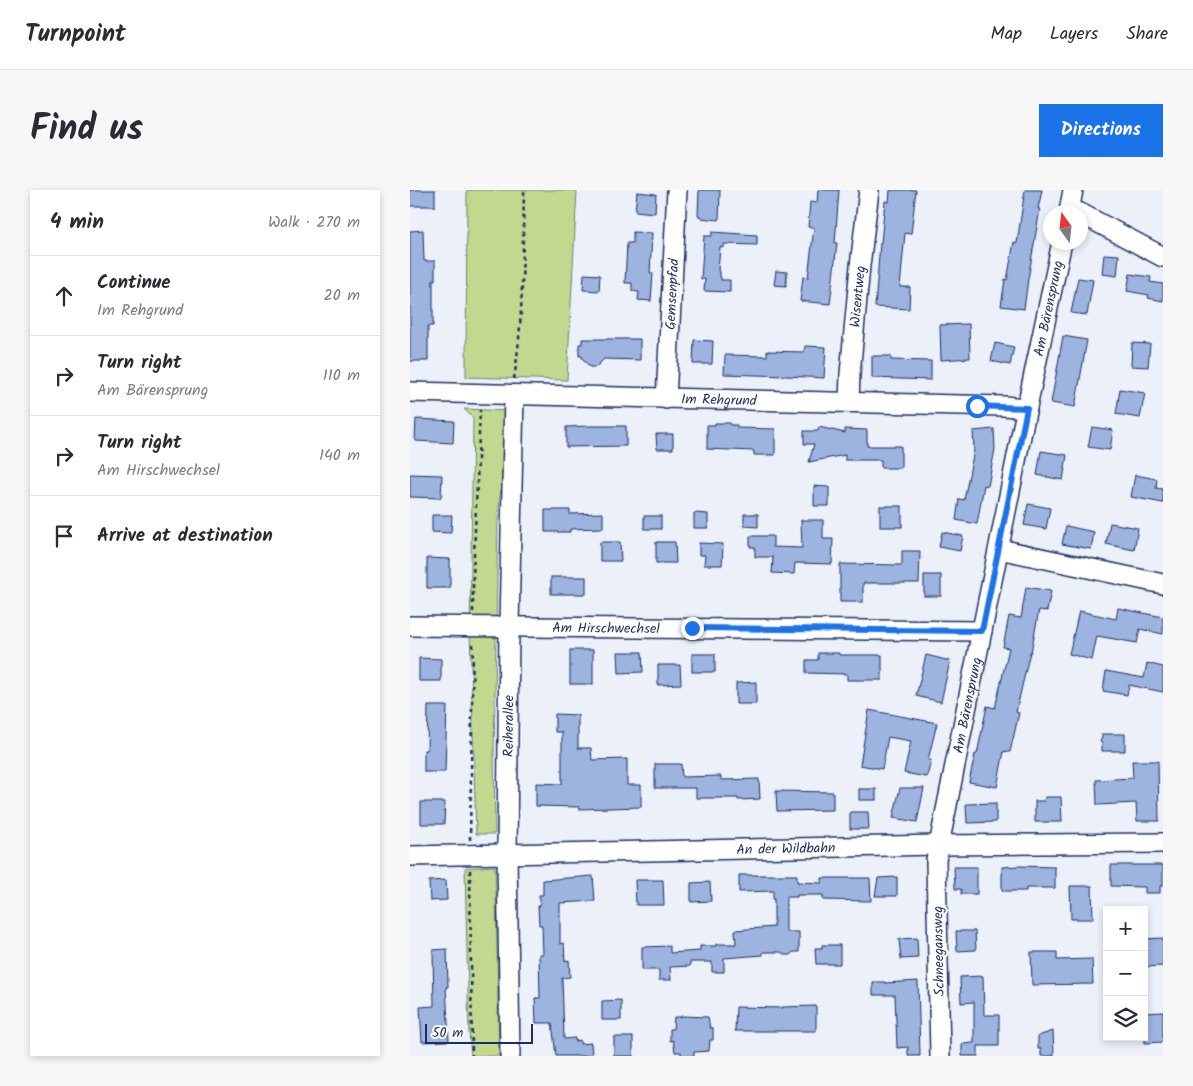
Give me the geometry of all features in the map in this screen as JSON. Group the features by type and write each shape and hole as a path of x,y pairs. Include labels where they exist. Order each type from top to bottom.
{"street":[{"name":"Gemsenpfad","path":"666,399 677,190"},
{"name":"Wisentweg","path":"848,402 869,190"},
{"path":"1088,215 1163,258"},
{"name":"Am Bärensprung","path":"938,846 1060,250"},
{"name":"Im Rehgrund","path":"410,392 1027,408"},
{"name":"Reiherallee","path":"510,1056 506,855 514,395"},
{"path":"999,549 1163,584"},
{"name":"Am Hirschwechsel","path":"410,626 982,631"},
{"name":"An der Wildbahn","path":"410,856 1163,843"},
{"name":"Schneegansweg","path":"938,846 936,860 940,1056"}],"path":[{"path":"514,395 522,299 525,191"},
{"path":"472,1056 470,856 473,579 481,394"}],"green space":[{"path":"467,190 577,190 567,380 466,377"},
{"path":"464,409 508,411 498,519 494,754 495,834 476,834 470,631 473,418"},
{"path":"495,866 499,1056 471,1056 465,868"}],"building":[{"path":"410,190 435,190 435,206 410,206"},
{"path":"699,190 720,190 719,220 698,216"},
{"path":"818,190 839,190 835,243 837,243 830,304 800,301 803,277 808,278 814,227 808,227 810,202 817,203"},
{"path":"890,190 916,190 911,234 905,233 900,287 910,287 909,309 875,307 885,201 889,202"},
{"path":"1025,190 1042,190 1024,309 1001,306 1014,242 1017,243"},
{"path":"637,192 656,194 655,213 635,211"},
{"path":"423,230 424,261 435,261 433,326 428,326 428,361 410,361 410,231"},
{"path":"633,232 652,233 650,273 653,273 651,301 638,300 639,292 632,291 632,283 625,283 627,243 633,243"},
{"path":"712,232 757,235 757,245 724,244 724,248 720,247 718,271 720,271 721,280 730,280 730,292 704,291 705,279 701,279 704,236 712,236"},
{"path":"1104,254 1119,255 1117,276 1102,274"},
{"path":"776,271 787,272 786,286 774,285"},
{"path":"584,274 600,275 599,291 583,290"},
{"path":"1130,274 1151,277 1150,282 1163,284 1163,301 1148,298 1149,295 1127,291"},
{"path":"1078,278 1093,280 1087,315 1071,313"},
{"path":"969,324 970,358 941,360 940,325"},
{"path":"1063,336 1087,340 1075,407 1051,403"},
{"path":"582,339 640,339 640,360 604,359 596,367 590,367 582,356 579,356 579,344 582,344"},
{"path":"694,340 713,341 712,364 693,364"},
{"path":"995,343 1014,347 1010,365 991,361"},
{"path":"1132,343 1150,344 1148,367 1131,366"},
{"path":"805,346 826,347 824,378 724,374 725,355 767,356 767,351 804,352"},
{"path":"872,356 891,356 891,360 931,361 931,380 872,378"},
{"path":"1120,389 1145,393 1140,418 1116,414"},
{"path":"416,419 454,421 453,443 415,441"},
{"path":"715,423 730,423 730,425 737,425 737,428 775,429 775,455 754,455 754,451 707,449 707,425 715,425"},
{"path":"626,426 626,446 566,447 566,427"},
{"path":"819,427 845,433 845,429 867,430 867,446 901,446 901,468 881,468 881,460 845,460 845,455 809,462 814,444 804,444 804,431 818,431"},
{"path":"1092,427 1113,430 1110,450 1088,447"},
{"path":"994,429 995,449 988,486 984,485 977,524 956,520 959,499 964,500 974,450 973,431"},
{"path":"656,434 673,434 673,449 657,449"},
{"path":"1041,451 1067,455 1063,480 1037,475"},
{"path":"410,474 442,475 441,498 410,497"},
{"path":"1135,475 1157,479 1156,488 1163,489 1163,503 1131,497"},
{"path":"814,486 829,487 829,506 814,506"},
{"path":"1028,504 1050,508 1046,529 1024,525"},
{"path":"880,506 902,506 902,527 880,527"},
{"path":"545,510 570,510 570,514 603,513 603,528 570,529 570,532 545,532"},
{"path":"694,513 708,514 708,528 694,528"},
{"path":"744,514 758,514 758,527 744,526"},
{"path":"432,515 452,515 451,533 432,532"},
{"path":"644,516 661,516 661,529 644,529"},
{"path":"801,520 823,520 823,539 833,539 832,564 795,563 794,574 772,573 773,557 755,557 755,547 750,547 750,536 773,536 773,547 802,548"},
{"path":"1110,523 1138,528 1134,550 1106,544"},
{"path":"1066,526 1094,532 1091,549 1062,544"},
{"path":"942,532 963,536 960,551 939,547"},
{"path":"600,542 620,542 621,561 600,561"},
{"path":"656,542 675,542 676,563 656,563"},
{"path":"699,543 723,544 722,565 704,565 705,555 699,555"},
{"path":"902,551 920,551 919,583 863,583 863,602 840,602 840,564 902,565"},
{"path":"427,558 450,559 450,588 427,588"},
{"path":"924,575 941,575 941,596 924,596"},
{"path":"551,577 586,577 586,594 551,594"},
{"path":"1026,587 1051,591 1047,611 1039,610 1016,712 1019,713 1010,752 1004,751 997,787 969,782 987,706 995,708 1009,648 1003,647 1009,616 1021,618"},
{"path":"1118,608 1163,617 1163,634 1140,629 1137,643 1097,636 1092,660 1069,654 1079,611 1116,619"},
{"path":"570,650 593,650 593,684 570,684"},
{"path":"618,652 642,652 643,672 619,673"},
{"path":"818,653 882,655 882,680 847,680 847,674 806,673 806,660 818,660"},
{"path":"692,654 715,654 715,672 692,672"},
{"path":"926,655 950,661 941,702 916,696"},
{"path":"419,658 441,659 441,681 419,681"},
{"path":"1147,663 1163,667 1163,692 1129,685 1127,695 1103,691 1106,671 1144,678"},
{"path":"658,665 680,665 681,684 658,685"},
{"path":"756,682 756,704 736,704 736,683"},
{"path":"428,706 447,706 445,772 424,772 424,750 427,750"},
{"path":"869,710 937,723 928,760 931,760 927,777 904,773 911,741 888,737 882,769 860,765"},
{"path":"555,714 578,715 578,748 591,748 592,760 627,759 627,785 641,785 641,807 579,809 579,807 536,806 536,783 562,784 562,732 555,732"},
{"path":"1102,734 1125,734 1125,751 1102,751 1100,741"},
{"path":"1132,761 1158,761 1159,821 1137,821 1136,803 1097,805 1096,780 1133,778"},
{"path":"655,764 681,764 682,777 721,776 721,780 759,779 760,799 696,798 696,788 655,788"},
{"path":"900,788 924,788 917,822 893,818"},
{"path":"859,789 876,789 876,800 859,800"},
{"path":"776,791 833,792 833,810 777,811"},
{"path":"1045,797 1061,797 1062,822 1035,822 1035,801 1044,801"},
{"path":"421,802 445,802 444,824 421,824"},
{"path":"996,803 996,822 967,823 966,804"},
{"path":"850,812 868,812 869,829 850,829"},
{"path":"1111,865 1163,865 1163,886 1160,886 1160,893 1145,893 1145,887 1111,886"},
{"path":"954,867 977,867 977,894 961,894 961,889 955,889"},
{"path":"1002,867 1055,867 1055,888 1026,888 1026,891 1002,891"},
{"path":"739,875 797,875 797,882 822,883 822,878 870,878 871,901 823,900 823,895 786,897 786,932 799,932 799,952 785,955 781,952 763,952 763,955 724,958 724,972 712,972 712,962 690,962 690,966 670,967 671,980 659,980 659,970 642,970 642,947 670,946 670,953 700,951 700,946 736,944 735,930 774,927 773,891 739,892"},
{"path":"593,876 595,901 560,903 560,944 564,943 565,961 569,960 570,977 562,978 564,1039 575,1038 575,1041 580,1040 580,1044 591,1043 592,1056 556,1056 552,1023 536,1023 535,998 540,998 539,954 543,954 542,925 539,925 539,895 543,895 543,880"},
{"path":"897,877 897,896 875,896 878,878"},
{"path":"446,880 447,900 430,901 429,881"},
{"path":"635,880 663,880 664,905 636,905"},
{"path":"710,882 711,901 691,902 691,883"},
{"path":"1070,886 1092,886 1093,919 1071,919"},
{"path":"956,931 975,931 976,950 957,951"},
{"path":"917,938 918,958 901,959 899,939"},
{"path":"1163,938 1163,966 1148,967 1148,939"},
{"path":"822,945 840,945 840,964 816,964 815,948 822,948"},
{"path":"447,949 448,987 446,987 449,1041 422,1042 420,1007 434,1006 433,950"},
{"path":"1031,952 1057,952 1057,960 1092,959 1093,984 1032,985"},
{"path":"983,976 984,1015 999,1015 999,1046 978,1046 978,1056 962,1056 962,1044 974,1043 974,1002 961,1003 960,977"},
{"path":"918,981 920,1056 908,1056 908,1047 897,1048 895,995 873,995 873,982"},
{"path":"621,1000 621,1020 602,1020 602,1001"},
{"path":"816,1006 816,1031 735,1031 736,1007 782,1008"},
{"path":"1163,1012 1163,1042 1145,1043 1145,1041 1148,1041 1148,1013"},
{"path":"674,1017 708,1017 710,1028 713,1028 713,1040 710,1040 709,1051 694,1052 694,1056 681,1056 681,1052 675,1052 673,1040 670,1041 670,1029 673,1029"},
{"path":"1053,1031 1054,1056 1041,1056 1041,1049 1038,1049 1038,1036"},
{"path":"614,1037 633,1037 633,1056 614,1056"}],"route":[{"path":"692,628 982,631 1027,408 977,406"}]}
